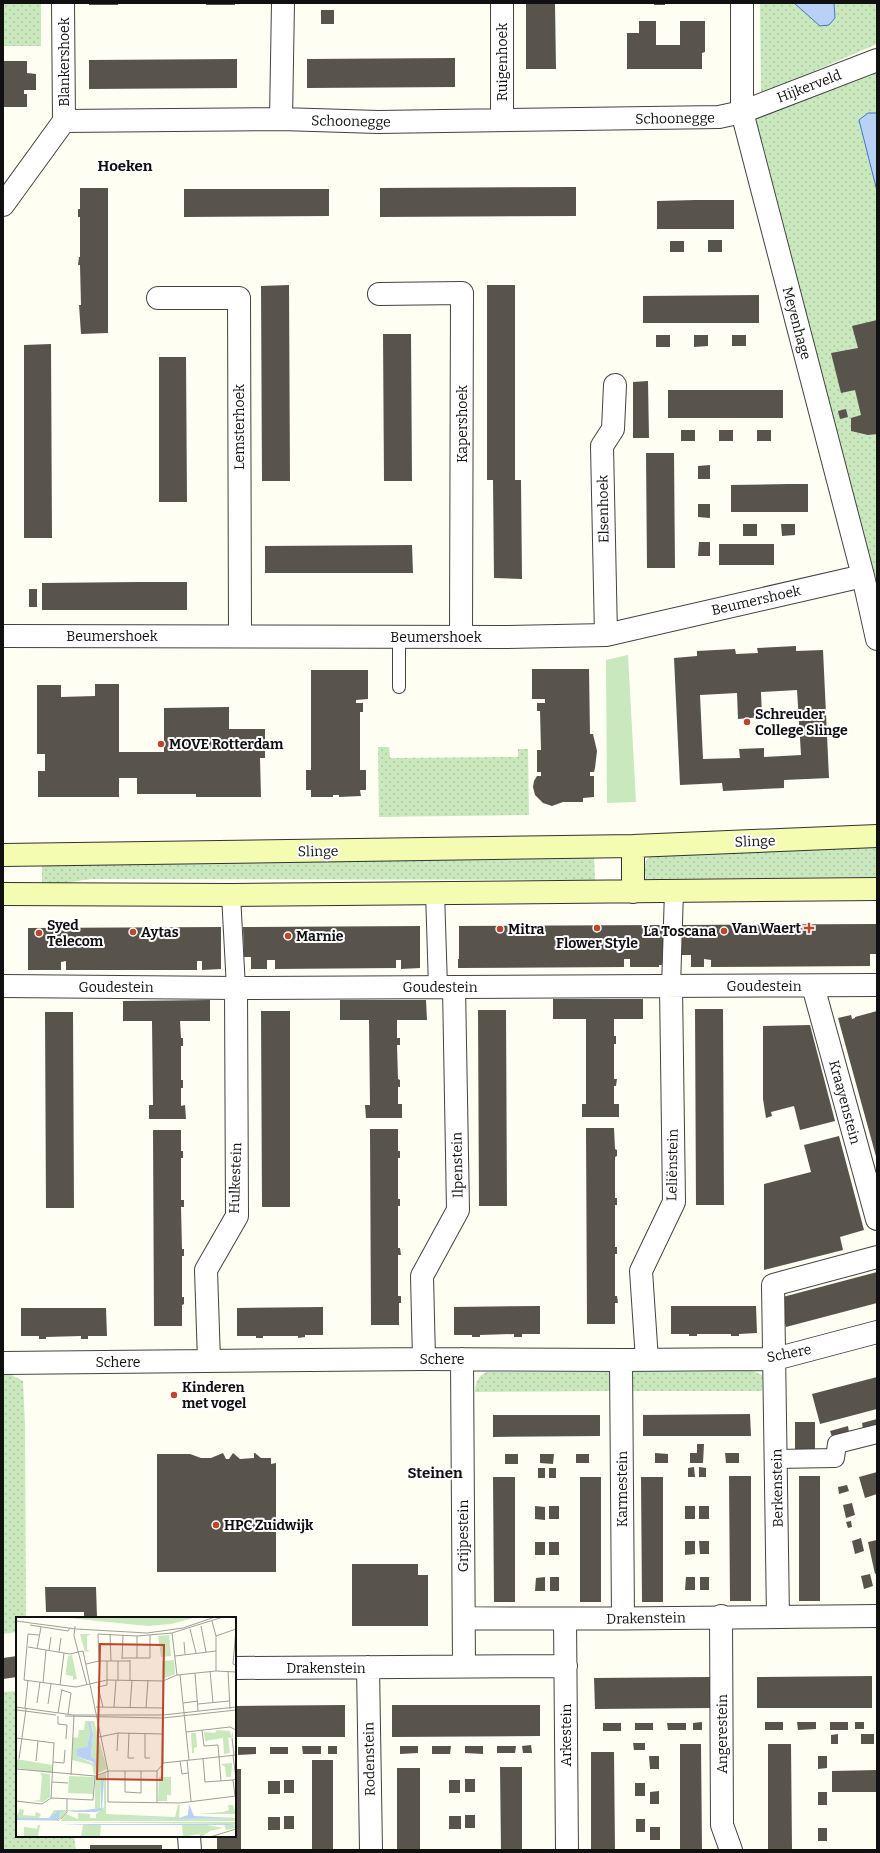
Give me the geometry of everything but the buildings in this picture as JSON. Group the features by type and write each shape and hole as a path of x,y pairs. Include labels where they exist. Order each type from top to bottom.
{"main road":[{"name":"Slinge","path":"3,855 633,846 877,836"},
{"path":"633,846 633,892"},
{"path":"3,894 231,895 877,889"}],"street":[{"name":"Blankershoek","path":"64,3 64,121"},
{"path":"281,119 283,3"},
{"name":"Ruigenhoek","path":"502,3 502,120"},
{"name":"Meyenhage","path":"742,3 742,112 863,576 877,639"},
{"name":"Hijkerveld","path":"742,112 877,60"},
{"name":"Schoonegge","path":"64,121 281,119 378,122 719,117 742,112"},
{"path":"3,205 64,121"},
{"name":"Kapershoek","path":"379,294 462,294 461,637"},
{"name":"Lemsterhoek","path":"158,298 239,298 240,636"},
{"name":"Elsenhoek","path":"606,635 602,446 613,429 615,385"},
{"name":"Beumershoek","path":"3,636 461,637 606,635 863,576"},
{"path":"671,987 674,891"},
{"path":"435,892 446,987"},
{"path":"231,895 236,988"},
{"name":"Goudestein","path":"3,986 236,988 877,985"},
{"name":"Kraayenstein","path":"813,986 877,1219"},
{"name":"Ilpenstein","path":"424,1359 422,1276 458,1210 446,987"},
{"name":"Leliënstein","path":"647,1360 641,1271 674,1202 671,987"},
{"name":"Hulkestein","path":"209,1361 206,1270 237,1216 236,988"},
{"path":"775,1359 773,1285 877,1257"},
{"name":"Schere","path":"3,1362 424,1359 775,1359 877,1332"},
{"name":"Grijpestein","path":"462,1359 464,1618"},
{"name":"Berkenstein","path":"775,1359 778,1617"},
{"name":"Karmestein","path":"621,1360 623,1618"},
{"path":"776,1459 836,1458 837,1444 877,1434"},
{"name":"Drakenstein","path":"464,1618 565,1619 721,1616 877,1616"},
{"name":"Angerestein","path":"721,1616 722,1825 731,1850"},
{"path":"464,1618 464,1666"},
{"name":"Arkestein","path":"565,1619 567,1850"},
{"name":"Drakenstein","path":"236,1668 566,1666"},
{"name":"Rodenstein","path":"368,1667 371,1850"},
{"path":"189,1837 190,1850"}],"lane":[{"path":"399,636 399,687"}],"green space":[{"path":"3,3 41,3 41,46 3,46"},
{"path":"760,3 794,3 820,26 835,18 834,3 877,3 877,44 761,94"},
{"path":"877,71 877,113 868,113 859,120 877,191 877,584 754,129 756,119"},
{"path":"628,655 636,802 607,803 606,660"},
{"path":"378,747 389,747 390,758 518,757 518,749 528,749 529,815 379,817"},
{"path":"877,845 877,877 646,879 644,867 647,859 656,855"},
{"path":"594,857 595,880 92,879 42,886 42,859"},
{"path":"753,1371 762,1375 762,1391 630,1391 630,1372"},
{"path":"486,1372 616,1372 616,1391 475,1392 478,1380"},
{"path":"10,1374 23,1381 25,1425 26,1617 16,1617 16,1632 3,1634 3,1375"},
{"path":"16,1691 16,1837 74,1837 76,1850 3,1850 3,1692"}],"water":[{"path":"794,3 834,3 835,18 829,25 820,26"},
{"path":"868,113 877,113 877,191 859,120"}],"place":[{"name":"Schreuder College Slinge","path":"747,722"},
{"name":"MOVE Rotterdam","path":"161,744"},
{"name":"Flower Style","path":"597,928"},
{"name":"Van Waert","path":"809,928"},
{"name":"Mitra","path":"500,929"},
{"name":"La Toscana","path":"724,931"},
{"name":"Aytas","path":"133,932"},
{"name":"Syed Telecom","path":"39,933"},
{"name":"Marnie","path":"288,936"},
{"name":"Kinderen met vogel","path":"174,1395"},
{"name":"HPC Zuidwijk","path":"216,1525"}],"district":[{"name":"Hoeken","path":"125,166"},
{"name":"Steinen","path":"435,1473"}]}
